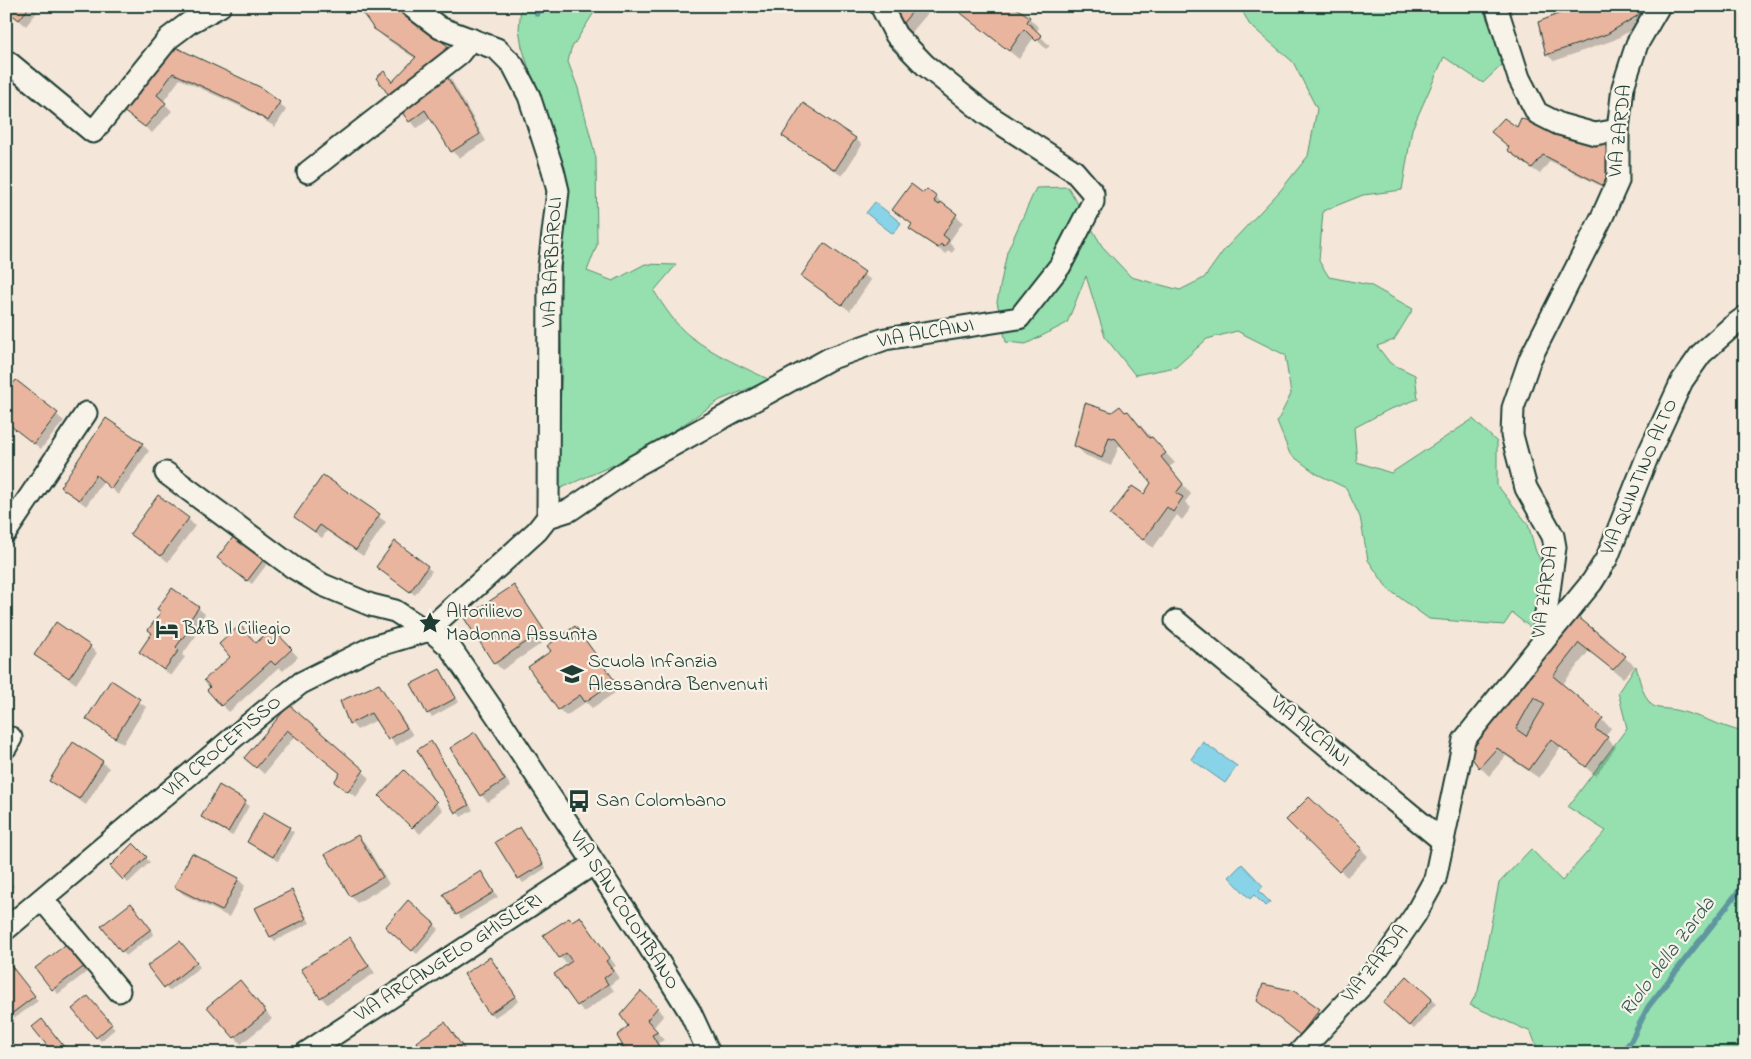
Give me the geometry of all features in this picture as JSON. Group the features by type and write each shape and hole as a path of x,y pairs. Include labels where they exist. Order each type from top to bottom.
{"street":[{"path":"8,62 93,132 169,38 189,23 220,6"},
{"name":"VIA BARBAROLI","path":"411,6 440,28 497,49 513,65 529,96 558,191 549,267 548,517"},
{"name":"VIA ALCAINI","path":"548,517 570,510 633,467 829,359 885,339 1019,318 1060,266 1093,202 1093,194 1074,171 986,114 925,65 896,35 881,6"},
{"path":"1496,6 1519,78 1536,113 1559,124 1595,134 1618,130"},
{"name":"VIA ZARDA","path":"1299,1053 1379,966 1415,915 1435,879 1464,740 1542,643 1555,547 1553,536 1526,488 1512,436 1513,408 1530,358 1602,217 1618,181 1618,130 1623,87 1637,44 1659,6"},
{"path":"308,172 459,54 470,39"},
{"name":"VIA QUINTINO ALTO","path":"1542,643 1592,582 1608,558 1648,455 1682,381 1701,354 1729,329 1745,318"},
{"path":"6,532 86,412"},
{"path":"166,472 294,568 323,585 371,605 395,611 428,630 538,531 548,517"},
{"name":"VIA ALCAINI","path":"1176,621 1444,842"},
{"name":"VIA SAN COLOMBANO","path":"428,630 448,646 481,692 592,864 643,937 679,995 706,1052"},
{"name":"VIA CROCEFISSO","path":"6,929 265,711 301,684 373,647 428,630"},
{"name":"VIA ARCANGELO GHISLERI","path":"315,1050 592,864"},
{"path":"42,899 119,992"}],"green space":[{"path":"521,6 598,6 571,49 568,62 578,88 596,158 597,245 587,271 613,281 645,264 676,265 654,291 675,321 691,337 710,349 770,380 720,400 641,453 559,489 557,465 562,369 560,305 565,181 522,47 519,29"},
{"path":"1240,6 1482,6 1504,63 1483,83 1444,57 1412,129 1402,190 1363,195 1323,211 1319,261 1329,277 1370,285 1413,309 1394,340 1377,346 1390,363 1415,375 1418,399 1388,410 1354,428 1357,462 1391,473 1473,419 1497,442 1497,485 1528,524 1536,552 1556,587 1531,628 1512,613 1504,625 1429,619 1388,589 1368,560 1360,517 1346,488 1317,474 1290,454 1277,422 1291,394 1285,355 1237,331 1207,339 1176,367 1135,375 1105,337 1086,276 1067,323 1026,344 1006,342 997,302 1007,252 1036,188 1068,187 1102,246 1131,277 1180,290 1204,278 1224,250 1280,191 1308,156 1317,109 1293,62 1249,24"},
{"path":"1636,666 1643,690 1652,705 1658,708 1684,712 1743,732 1745,729 1745,1053 1534,1053 1536,1045 1531,1032 1470,1005 1478,991 1499,883 1531,849 1562,881 1606,831 1568,807 1627,728 1618,692"}],"water":[{"path":"875,202 901,223 893,234 866,213"},
{"path":"1203,742 1237,766 1225,783 1191,759"},
{"path":"1242,864 1263,886 1259,891 1270,902 1265,906 1254,895 1250,899 1229,877"}],"building":[{"path":"6,6 30,6 19,20 6,10"},
{"path":"366,6 394,6 456,52 394,102 376,78 384,71 392,82 416,57 374,29 361,11"},
{"path":"893,6 917,6 897,30"},
{"path":"952,6 1013,6 1030,17 1027,22 1042,36 1036,41 1024,29 1009,51"},
{"path":"1578,6 1646,6 1637,16 1607,34 1546,55 1538,22"},
{"path":"173,46 260,87 280,102 268,121 242,105 173,73 157,95 166,103 145,127 123,111"},
{"path":"445,73 480,134 451,152 425,110 409,122 399,108"},
{"path":"803,103 856,138 835,170 782,136"},
{"path":"1504,118 1517,127 1521,118 1572,140 1615,145 1608,188 1543,155 1532,168 1507,150 1509,147 1491,132"},
{"path":"911,184 923,193 927,189 937,197 934,201 939,205 941,202 957,214 943,235 949,240 944,247 941,244 938,248 909,229 912,224 892,210"},
{"path":"824,243 865,272 842,305 801,276"},
{"path":"16,380 58,413 34,444 6,422 6,392"},
{"path":"1085,403 1112,412 1120,406 1125,412 1128,411 1149,438 1152,437 1166,453 1161,457 1183,484 1176,493 1183,497 1173,512 1167,507 1143,540 1110,515 1132,486 1144,494 1151,483 1116,439 1109,437 1102,458 1074,446"},
{"path":"106,418 143,443 111,489 96,475 79,500 60,487"},
{"path":"323,475 380,514 356,550 320,525 315,532 294,517"},
{"path":"158,495 189,518 161,556 130,534"},
{"path":"234,536 264,559 247,581 217,558"},
{"path":"395,541 428,566 410,592 376,567"},
{"path":"514,585 544,630 494,664 464,618"},
{"path":"172,588 199,607 186,625 190,628 176,647 179,650 164,670 139,652 152,633 148,630 161,612 157,609"},
{"path":"1572,612 1626,656 1613,670 1579,643 1553,676 1603,718 1595,729 1608,737 1586,767 1551,739 1529,770 1497,748 1479,768 1469,754","holes":["1534,697 1545,704 1526,736 1516,729"]},
{"path":"56,622 91,646 69,678 34,655"},
{"path":"240,625 256,643 272,628 292,649 275,665 271,661 221,706 207,690 210,687 204,680 230,657 219,644"},
{"name":"Scuola Infanzia Alessandra Benvenuti","path":"575,626 615,681 585,702 580,695 558,710 528,667 551,651 547,646"},
{"path":"440,669 456,698 427,714 411,684"},
{"path":"111,680 140,699 115,738 86,719"},
{"path":"379,684 407,728 388,740 371,713 349,724 340,701"},
{"path":"289,705 364,770 348,792 334,782 340,773 287,730 256,768 244,758"},
{"path":"475,732 505,780 480,796 450,748"},
{"path":"431,741 469,805 455,813 417,750"},
{"path":"73,742 103,761 79,799 49,781"},
{"path":"404,770 437,802 412,828 379,796"},
{"path":"219,785 246,801 228,832 201,817"},
{"path":"1309,797 1362,848 1339,872 1286,820"},
{"path":"264,812 290,827 273,857 247,842"},
{"path":"520,827 543,864 518,879 495,842"},
{"path":"358,835 383,877 350,896 325,854"},
{"path":"133,843 147,857 123,880 110,866"},
{"path":"192,853 239,878 222,911 174,887"},
{"path":"481,871 494,892 456,915 443,894"},
{"path":"292,890 306,919 270,937 255,908"},
{"path":"408,900 435,924 412,951 385,927"},
{"path":"131,903 151,929 121,952 101,926"},
{"path":"580,916 610,958 606,961 613,971 604,978 608,984 577,1006 554,974 572,961 566,953 559,958 543,935 569,918 572,921"},
{"path":"350,937 369,966 320,998 301,969"},
{"path":"72,940 89,963 52,990 35,968"},
{"path":"180,941 197,962 164,988 147,966"},
{"path":"490,957 516,996 489,1014 464,974"},
{"path":"9,963 35,996 10,1015 6,1010 6,965"},
{"path":"1407,976 1432,999 1409,1026 1383,1003"},
{"path":"240,980 266,1012 234,1038 207,1007"},
{"path":"1263,984 1295,991 1320,1009 1300,1035 1257,1001"},
{"path":"641,991 658,1007 647,1020 658,1032 652,1035 661,1050 657,1053 621,1053 624,1048 617,1036 628,1026 620,1015"},
{"path":"88,996 112,1024 96,1038 72,1009"},
{"path":"42,1019 69,1053 53,1053 32,1027"},
{"path":"445,1022 467,1053 423,1053 416,1042"}],"waterway":[{"path":"537,6 537,14"},
{"name":"Riolo della Zarda","path":"1621,1053 1631,1041 1648,1007 1745,883"}],"place":[{"name":"Altorilievo Madonna Assunta","path":"430,623"},
{"name":"B&B Il Ciliegio","path":"167,629"},
{"name":"Scuola Infanzia Alessandra Benvenuti","path":"572,674"},
{"name":"San Colombano","path":"579,801"}]}
